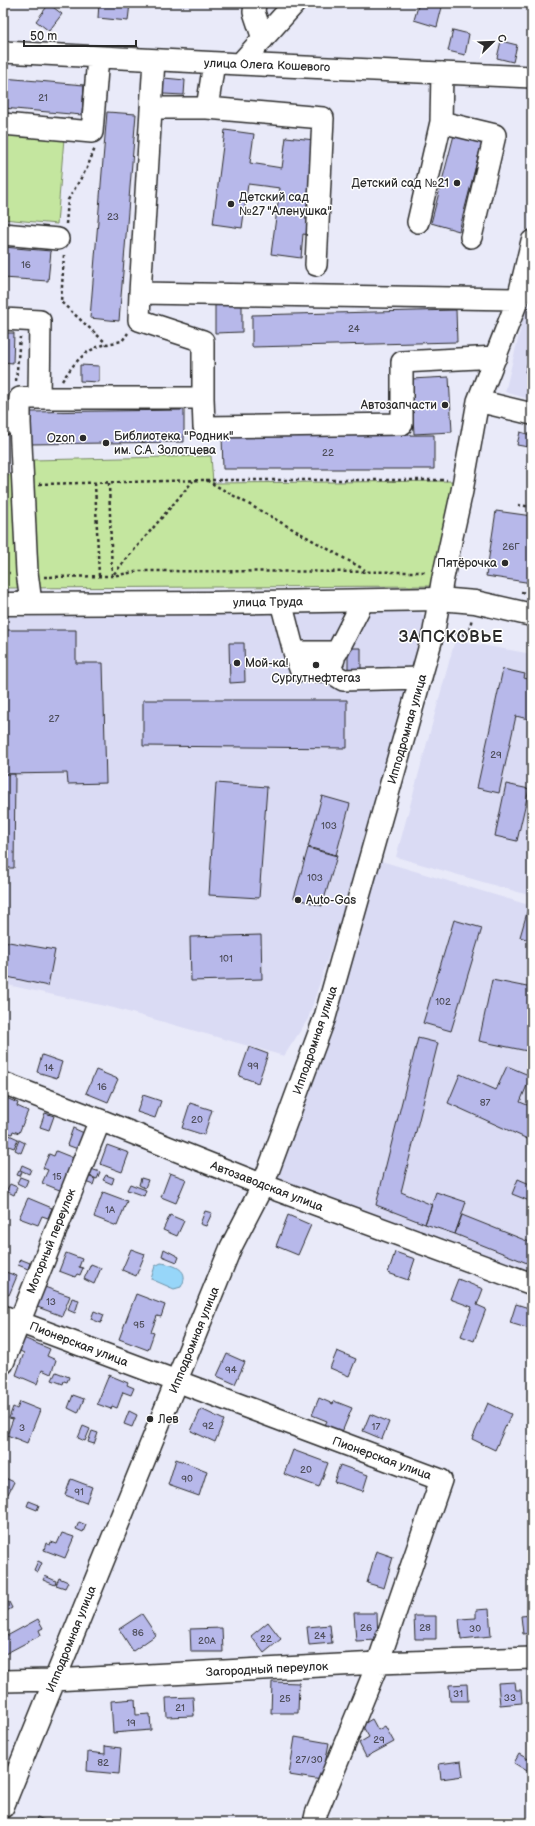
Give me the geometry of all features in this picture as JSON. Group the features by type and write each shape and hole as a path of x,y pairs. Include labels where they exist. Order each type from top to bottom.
{"main road":[{"name":"улица Труда","path":"3,604 362,601 440,591 476,602 532,615"}],"street":[{"path":"240,64 295,3"},
{"path":"250,6 263,39"},
{"name":"улица Олега Кошевого","path":"3,52 214,63 532,76"},
{"path":"3,124 92,132 98,57"},
{"path":"154,60 139,320 203,341 204,427 402,424 402,362 496,357"},
{"path":"207,108 214,63"},
{"path":"418,222 441,122 442,73"},
{"path":"151,108 207,108 323,118 316,265"},
{"path":"441,122 495,135 471,237"},
{"path":"3,234 62,239"},
{"name":"Ипподромная улица","path":"3,1807 231,1247 263,1185 325,1016 434,631 440,591 464,480 478,401 518,299 532,241"},
{"path":"140,293 518,299"},
{"path":"3,319 40,321 45,398"},
{"path":"32,603 28,578 23,485 12,423 20,398 203,398"},
{"path":"478,401 532,414"},
{"path":"329,671 362,601"},
{"path":"281,602 294,652 301,671 329,671 343,680 421,678"},
{"path":"294,652 337,652"},
{"name":"Автозаводская улица","path":"3,1083 263,1185 532,1284"},
{"name":"Моторный переулок","path":"3,1363 11,1319 100,1120"},
{"name":"Пионерская улица","path":"11,1319 441,1480 378,1663 316,1814 314,1823"},
{"name":"Загородный переулок","path":"3,1681 54,1680 378,1663 532,1658"}],"path":[{"path":"92,132 95,148 87,168 68,200 62,239 62,302 107,344"},
{"path":"45,398 72,366 93,347 122,340 139,320"},
{"path":"16,386 20,336"},
{"path":"23,485 194,480 464,480"},
{"path":"112,576 194,480"},
{"path":"206,480 365,571"},
{"path":"109,482 112,576"},
{"path":"95,483 99,576"},
{"path":"518,505 532,507"},
{"path":"28,578 112,576 140,571 432,572 440,591"},
{"path":"434,631 468,635 476,602"}],"shaded area":[{"path":"532,282 532,400 505,392"},
{"path":"417,609 424,616 425,625 377,807 308,1019 284,1056 114,1008 3,984 3,617"},
{"path":"455,640 532,654 532,896 396,857"},
{"path":"381,861 532,906 532,1275 277,1182"}],"green space":[{"path":"3,132 64,138 57,224 3,219"},
{"path":"211,456 213,483 454,481 433,586 3,588 3,475 33,473 33,460"}],"water":[{"path":"161,1263 176,1267 183,1272 184,1281 181,1287 174,1289 151,1279 155,1266"}],"building":[{"path":"99,3 130,3 128,21 98,18"},
{"path":"342,3 351,3 347,7"},
{"path":"419,3 443,3 437,27 414,20"},
{"path":"49,4 62,14 49,31 36,21"},
{"path":"453,30 469,34 465,55 448,51"},
{"path":"501,41 517,45 513,62 497,58"},
{"path":"3,78 84,85 82,115 3,108"},
{"path":"164,78 185,80 184,95 163,94"},
{"path":"107,112 136,114 119,321 90,318"},
{"name":"Детский сад №27 \"Аленушка\"","path":"225,130 254,134 250,163 282,168 286,137 315,140 305,219 312,220 310,235 303,234 301,258 271,254 280,188 248,184 242,228 213,224"},
{"name":"Детский сад №21","path":"454,135 482,142 459,231 431,223"},
{"path":"3,247 51,251 48,281 3,278"},
{"path":"215,299 242,299 242,332 215,333"},
{"path":"456,310 457,342 252,347 252,315"},
{"path":"3,333 14,333 13,363 3,362"},
{"path":"532,347 532,374 525,372"},
{"path":"80,365 99,366 99,382 80,381"},
{"path":"449,377 452,432 414,434 411,379"},
{"path":"184,410 184,442 29,444 28,412"},
{"path":"520,432 531,435 528,447 517,445"},
{"path":"434,435 434,469 223,469 222,436"},
{"path":"3,437 4,473 3,473"},
{"path":"496,511 532,516 532,583 486,576"},
{"path":"3,630 76,630 76,663 103,663 106,783 68,784 67,773 3,774"},
{"name":"Мой-ка!","path":"229,643 244,643 245,682 230,683"},
{"path":"348,648 361,648 361,670 348,670"},
{"path":"503,669 525,674 524,678 532,680 532,720 516,716 499,793 477,788"},
{"path":"143,700 347,700 347,748 143,746"},
{"path":"532,754 532,770 529,769"},
{"path":"3,774 15,774 14,868 3,868"},
{"path":"216,783 267,787 259,898 209,895"},
{"path":"506,784 529,789 517,841 495,836"},
{"path":"322,796 350,804 336,855 308,847"},
{"path":"308,848 337,856 322,906 294,898"},
{"path":"528,909 532,910 532,941 520,937"},
{"path":"454,920 482,928 451,1031 423,1023"},
{"path":"261,935 262,979 191,981 190,937"},
{"path":"3,941 55,950 48,986 3,976"},
{"path":"492,980 532,988 532,1052 479,1041"},
{"path":"418,1038 438,1043 401,1192 432,1205 425,1224 376,1205"},
{"path":"249,1047 268,1054 258,1083 239,1076"},
{"path":"42,1055 62,1062 57,1078 37,1072"},
{"path":"507,1066 531,1076 520,1102 532,1107 532,1141 448,1103 460,1074 496,1090"},
{"path":"96,1070 118,1079 108,1102 86,1093"},
{"path":"143,1095 161,1101 155,1118 137,1112"},
{"path":"4,1097 18,1103 17,1106 28,1111 19,1133 13,1131 12,1134 3,1130 5,1126 3,1126"},
{"path":"190,1103 212,1110 204,1135 182,1128"},
{"path":"45,1113 54,1116 49,1130 40,1127"},
{"path":"73,1128 84,1133 78,1149 67,1145"},
{"path":"7,1134 18,1139 14,1148 3,1144"},
{"path":"19,1140 25,1143 21,1153 15,1150"},
{"path":"107,1145 129,1153 122,1172 100,1164"},
{"path":"56,1151 76,1159 62,1191 42,1183 48,1170 43,1168 49,1154 54,1156"},
{"path":"22,1165 31,1169 29,1174 20,1170"},
{"path":"88,1168 100,1172 97,1179 85,1174"},
{"path":"19,1171 22,1172 20,1176 17,1175"},
{"path":"170,1173 186,1179 176,1203 161,1197"},
{"path":"85,1175 95,1179 93,1185 83,1181"},
{"path":"106,1175 114,1178 112,1184 103,1180"},
{"path":"20,1177 28,1180 25,1187 17,1183"},
{"path":"141,1178 148,1180 145,1188 139,1185"},
{"path":"518,1179 532,1185 532,1202 512,1194"},
{"path":"10,1184 17,1187 14,1195 6,1191"},
{"path":"130,1184 146,1190 144,1196 127,1190"},
{"path":"103,1192 127,1201 117,1226 94,1217"},
{"path":"436,1192 466,1202 455,1234 425,1224"},
{"path":"28,1198 52,1208 48,1218 42,1216 38,1225 19,1218"},
{"path":"205,1211 212,1213 206,1226 200,1224"},
{"path":"170,1215 184,1221 177,1236 163,1230"},
{"path":"288,1215 311,1225 298,1255 276,1246"},
{"path":"462,1215 532,1243 532,1265 455,1234"},
{"path":"131,1249 145,1254 136,1276 122,1270"},
{"path":"164,1249 179,1257 177,1262 162,1256"},
{"path":"395,1252 415,1259 408,1280 388,1273"},
{"path":"66,1253 82,1259 79,1267 83,1268 80,1275 77,1274 75,1277 59,1271"},
{"path":"20,1259 30,1263 28,1269 18,1265"},
{"path":"91,1264 101,1268 94,1284 84,1279"},
{"path":"3,1271 17,1276 9,1295 3,1292"},
{"path":"458,1279 483,1289 477,1305 486,1309 474,1341 461,1336 472,1307 450,1299"},
{"path":"39,1285 70,1296 62,1316 32,1305"},
{"path":"136,1294 165,1305 161,1317 157,1316 151,1332 154,1333 148,1350 119,1339"},
{"path":"72,1298 79,1300 75,1313 68,1310"},
{"path":"516,1304 532,1309 532,1323 530,1329 510,1323"},
{"path":"94,1311 104,1315 101,1323 91,1319"},
{"path":"21,1337 50,1349 47,1356 56,1360 51,1374 42,1370 37,1384 16,1375 24,1353 16,1349"},
{"path":"337,1351 356,1359 349,1376 330,1368"},
{"path":"227,1354 245,1362 235,1384 217,1376"},
{"path":"56,1372 69,1377 67,1382 64,1381 63,1384 52,1380"},
{"path":"109,1375 128,1383 127,1385 134,1388 131,1395 123,1392 117,1408 112,1406 111,1409 97,1404"},
{"path":"73,1395 84,1399 78,1413 68,1408"},
{"path":"319,1398 333,1404 334,1401 352,1408 342,1432 325,1425 327,1421 312,1415"},
{"path":"20,1402 40,1410 27,1443 7,1435 13,1419 9,1418 13,1407 17,1409"},
{"path":"488,1403 511,1414 495,1450 472,1439"},
{"path":"201,1409 224,1420 215,1442 191,1431"},
{"path":"129,1411 137,1415 132,1427 124,1424"},
{"path":"370,1414 389,1422 382,1439 363,1431"},
{"path":"83,1426 90,1429 85,1441 78,1438"},
{"path":"92,1431 98,1433 94,1444 88,1442"},
{"path":"293,1450 328,1463 319,1487 284,1474"},
{"path":"176,1459 207,1471 199,1496 168,1485"},
{"path":"340,1465 368,1475 363,1491 334,1482"},
{"path":"3,1477 14,1482 8,1494 3,1492"},
{"path":"71,1479 92,1487 86,1503 65,1495"},
{"path":"29,1501 39,1505 37,1510 27,1506"},
{"path":"79,1522 86,1525 83,1532 76,1529"},
{"path":"62,1533 74,1537 65,1558 44,1550 46,1543 50,1545 51,1542 57,1544"},
{"path":"376,1551 393,1557 384,1588 367,1583"},
{"path":"38,1561 42,1563 38,1572 34,1570"},
{"path":"45,1576 56,1581 55,1585 43,1580"},
{"path":"59,1578 68,1582 65,1588 56,1585"},
{"path":"3,1592 7,1598 3,1601"},
{"path":"9,1602 12,1608 3,1613 3,1605"},
{"path":"489,1609 491,1636 461,1639 459,1619 476,1618 476,1610"},
{"path":"354,1613 377,1613 378,1640 356,1641"},
{"path":"142,1614 156,1635 133,1651 119,1629"},
{"path":"532,1615 532,1633 523,1634 521,1616"},
{"path":"414,1616 436,1616 436,1639 415,1639"},
{"path":"38,1619 43,1628 39,1630 41,1635 3,1655 3,1630 7,1636"},
{"path":"3,1620 7,1628 3,1630"},
{"path":"268,1622 281,1639 264,1653 251,1636"},
{"path":"330,1625 332,1643 309,1645 307,1627"},
{"path":"222,1628 223,1652 191,1652 190,1629"},
{"path":"272,1682 299,1683 298,1713 271,1713"},
{"path":"515,1682 516,1690 521,1690 522,1703 500,1705 498,1683"},
{"path":"467,1684 468,1701 450,1701 449,1685"},
{"path":"193,1697 194,1716 167,1717 166,1698"},
{"path":"135,1699 136,1715 150,1714 151,1730 113,1733 111,1701"},
{"path":"372,1719 378,1730 385,1726 394,1742 366,1757 359,1743 369,1737 362,1725"},
{"path":"295,1737 329,1743 322,1780 289,1775"},
{"path":"105,1746 121,1748 119,1774 87,1771 88,1752 105,1754"},
{"path":"532,1751 532,1774 514,1763 519,1754 528,1759"},
{"path":"461,1761 463,1776 441,1779 439,1764"},
{"path":"37,1817 51,1823 35,1823"},
{"path":"331,1818 355,1818 355,1823 331,1823"}],"place":[{"name":"Детский сад №21","path":"457,183"},
{"name":"Детский сад №27 \"Аленушка\"","path":"231,204"},
{"name":"Автозапчасти","path":"445,405"},
{"name":"Ozon","path":"83,438"},
{"name":"Библиотека \"Родник\" им. С.А. Золотцева","path":"106,443"},
{"name":"Пятёрочка","path":"505,563"},
{"name":"Мой-ка!","path":"237,663"},
{"name":"Сургутнефтегаз","path":"316,665"},
{"name":"Auto-Gas","path":"298,900"},
{"name":"Лев","path":"150,1419"}],"district":[{"name":"ЗАПСКОВЬЕ","path":"451,636"}]}
